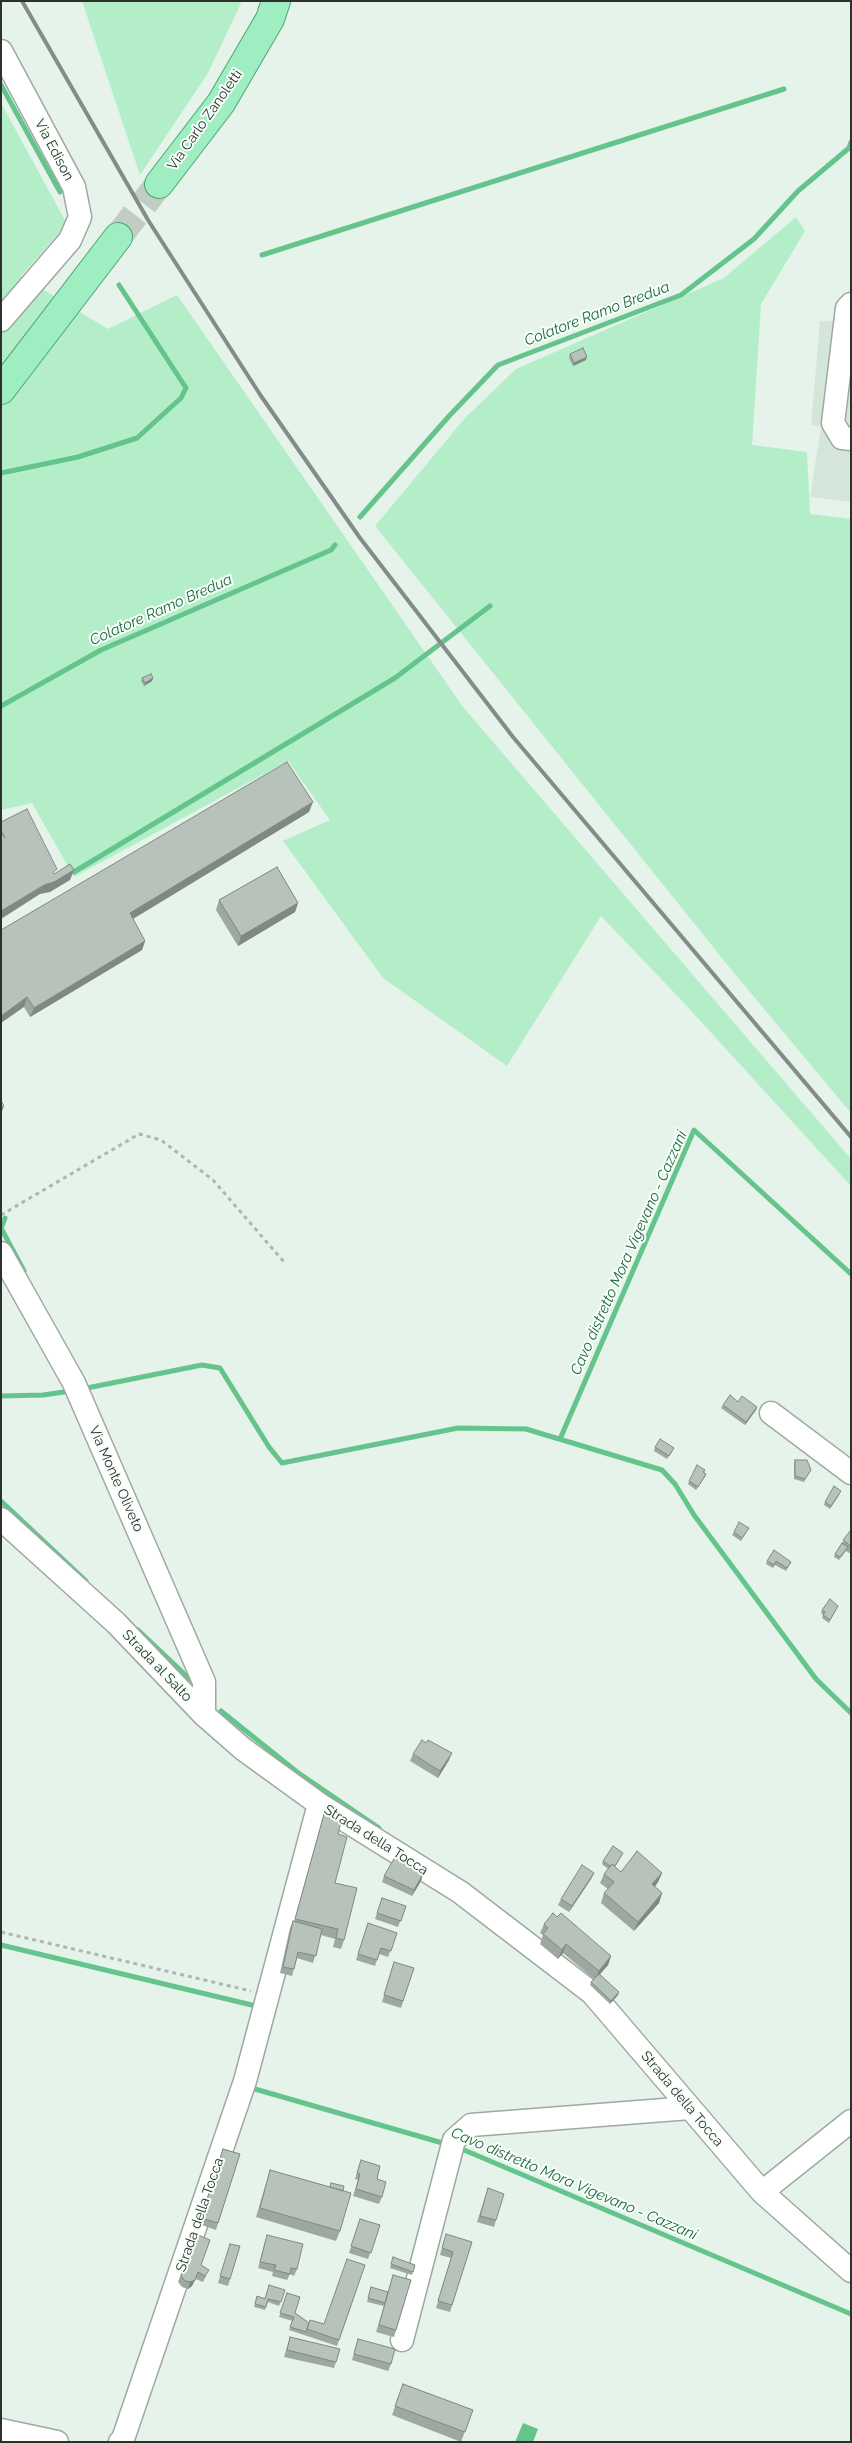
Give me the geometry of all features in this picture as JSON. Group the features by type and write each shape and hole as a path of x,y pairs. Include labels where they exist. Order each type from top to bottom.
{"main road":[{"name":"Via Carlo Zanoletti","path":"159,184 221,103 270,18 276,1"},
{"path":"1,390 118,237"}],"street":[{"name":"Via Edison","path":"1,51 74,187 80,217 70,240 1,320"},
{"path":"851,304 847,308 846,354 833,423 842,438 851,439"},
{"name":"Via Monte Oliveto","path":"1,1253 77,1390 204,1682 204,1715"},
{"path":"771,1413 851,1473"},
{"name":"Strada al Salto","path":"1,1519 116,1623 204,1715 243,1749 319,1804"},
{"name":"Strada della Tocca","path":"120,2442 127,2430 243,2087 319,1804 460,1892 592,1993 762,2192 851,2271"},
{"path":"402,2340 452,2146 470,2125 690,2108"},
{"path":"762,2192 851,2121"},
{"path":"1,2430 57,2442"}],"path":[{"path":"1,1215 139,1134 161,1140 213,1180 284,1262"},
{"path":"1,1932 268,1995"}],"shaded area":[{"path":"82,1 242,1 208,73 140,175"},
{"path":"1,103 67,224 21,276 108,329 177,295 463,707 851,1159 851,1186 684,1003 601,916 507,1066 383,978 283,841 330,820 288,761 74,877 32,803 1,810"},
{"path":"796,217 805,231 761,304 752,445 807,452 810,514 851,519 851,1113 734,973 375,526 465,418 516,369 724,278"},
{"path":"851,288 851,502 810,497 821,426 811,425 820,321 833,321 838,306"},
{"path":"523,2423 538,2429 533,2442 515,2442"}],"building":[{"path":"583,348 587,357 574,363 570,354"},
{"path":"151,674 153,678 145,683 142,678"},
{"path":"287,762 313,802 130,913 145,941 34,1008 27,997 1,1016 1,930"},
{"path":"27,809 57,869 53,872 54,874 70,864 74,870 54,882 44,885 1,911 1,832 5,838 1,830 1,822"},
{"path":"277,867 298,903 241,936 219,900"},
{"path":"730,1395 738,1402 742,1396 757,1407 746,1422 723,1405"},
{"path":"660,1439 674,1448 669,1456 655,1447"},
{"path":"795,1460 807,1460 811,1470 805,1479 795,1476"},
{"path":"697,1465 705,1470 703,1472 706,1474 698,1487 689,1481"},
{"path":"834,1486 841,1491 831,1506 825,1502"},
{"path":"739,1522 749,1528 742,1538 734,1532"},
{"path":"851,1530 851,1546 843,1540"},
{"path":"842,1543 848,1547 840,1557 835,1554"},
{"path":"774,1550 791,1562 787,1568 776,1561 774,1565 767,1561"},
{"path":"830,1599 838,1606 830,1620 823,1615 825,1612 822,1610"},
{"path":"422,1740 426,1743 428,1740 452,1753 440,1771 413,1754"},
{"path":"326,1807 342,1818 338,1834 347,1837 335,1883 357,1888 344,1940 336,1938 338,1929 295,1919"},
{"path":"613,1846 623,1853 615,1866 612,1864 610,1866 603,1861"},
{"path":"637,1851 662,1873 652,1884 662,1893 638,1922 604,1893 614,1882 604,1874 612,1864 621,1872"},
{"path":"395,1857 423,1874 414,1890 384,1876"},
{"path":"582,1865 594,1873 572,1906 561,1899"},
{"path":"382,1898 406,1906 401,1921 377,1913"},
{"path":"553,1913 557,1917 561,1913 611,1956 599,1971 566,1944 562,1950 543,1934 548,1928 544,1924"},
{"path":"293,1921 322,1929 316,1956 298,1952 294,1969 283,1967"},
{"path":"368,1923 397,1933 391,1951 381,1948 377,1960 358,1954"},
{"path":"394,1962 414,1968 403,2001 384,1995"},
{"path":"599,1974 619,1992 611,2001 591,1982"},
{"path":"223,2149 240,2154 218,2223 201,2218"},
{"path":"361,2160 380,2166 377,2179 386,2182 382,2197 356,2189 360,2174 357,2173"},
{"path":"270,2170 351,2193 340,2231 260,2208"},
{"path":"331,2183 344,2186 343,2191 330,2187"},
{"path":"488,2188 504,2194 496,2220 480,2216"},
{"path":"360,2219 380,2225 371,2253 351,2246"},
{"path":"196,2234 210,2240 201,2265 209,2270 205,2276 198,2272 195,2280 190,2282 185,2281 181,2276"},
{"path":"446,2234 472,2242 452,2305 438,2301 453,2252 442,2248"},
{"path":"267,2235 303,2244 297,2269 291,2268 290,2274 274,2270 276,2265 260,2262"},
{"path":"230,2244 240,2246 230,2279 220,2276"},
{"path":"393,2257 415,2265 413,2272 391,2264"},
{"path":"347,2259 365,2265 339,2340 307,2329 310,2320 324,2324"},
{"path":"393,2275 411,2280 396,2330 379,2325"},
{"path":"269,2285 285,2290 281,2302 268,2299 266,2307 255,2304 257,2296 265,2299"},
{"path":"371,2287 388,2292 385,2303 368,2298"},
{"path":"287,2293 300,2297 295,2313 309,2323 306,2332 290,2327 294,2317 280,2313"},
{"path":"290,2337 340,2349 336,2362 287,2350"},
{"path":"358,2339 395,2349 391,2364 354,2354"},
{"path":"403,2384 473,2410 465,2432 395,2406"}],"waterway":[{"path":"1,85 60,192"},
{"path":"262,255 784,89"},
{"name":"Colatore Ramo Bredua","path":"360,517 450,415 498,365 681,295 754,239 798,191 849,148 851,142"},
{"path":"1,473 78,457 137,438 181,398 186,388 119,285"},
{"name":"Colatore Ramo Bredua","path":"1,706 101,650 331,550 335,545"},
{"path":"74,872 395,678 490,606"},
{"name":"Cavo distretto Mora Vigevano - Cazzani","path":"560,1439 694,1130 851,1274"},
{"name":"Cavo distretto Mora Vigevano - Cazzani","path":"1,1228 5,1218"},
{"name":"Cavo distretto Mora Vigevano - Cazzani","path":"1,1228 24,1271"},
{"name":"Cavo distretto Mora Vigevano - Cazzani","path":"82,1389 202,1365 220,1368 269,1447 282,1463 458,1428 526,1429 662,1470 675,1484 694,1515 816,1679 851,1713"},
{"name":"Cavo distretto Mora Vigevano - Cazzani","path":"1,1396 43,1395 71,1391"},
{"name":"Cavo distretto Mora Vigevano - Cazzani","path":"1,1501 86,1581"},
{"name":"Cavo distretto Mora Vigevano - Cazzani","path":"138,1630 195,1684"},
{"path":"221,1711 297,1772 379,1828"},
{"name":"Cavo distretto Mora Vigevano - Cazzani","path":"1,1945 256,2006 255,2009"},
{"name":"Cavo distretto Mora Vigevano - Cazzani","path":"248,2087 446,2144"},
{"name":"Cavo distretto Mora Vigevano - Cazzani","path":"457,2147 851,2314"}],"tunnel":[{"path":"118,237 159,184"}],"railway":[{"path":"22,1 148,220 261,396 360,538 513,737 851,1137"}]}
